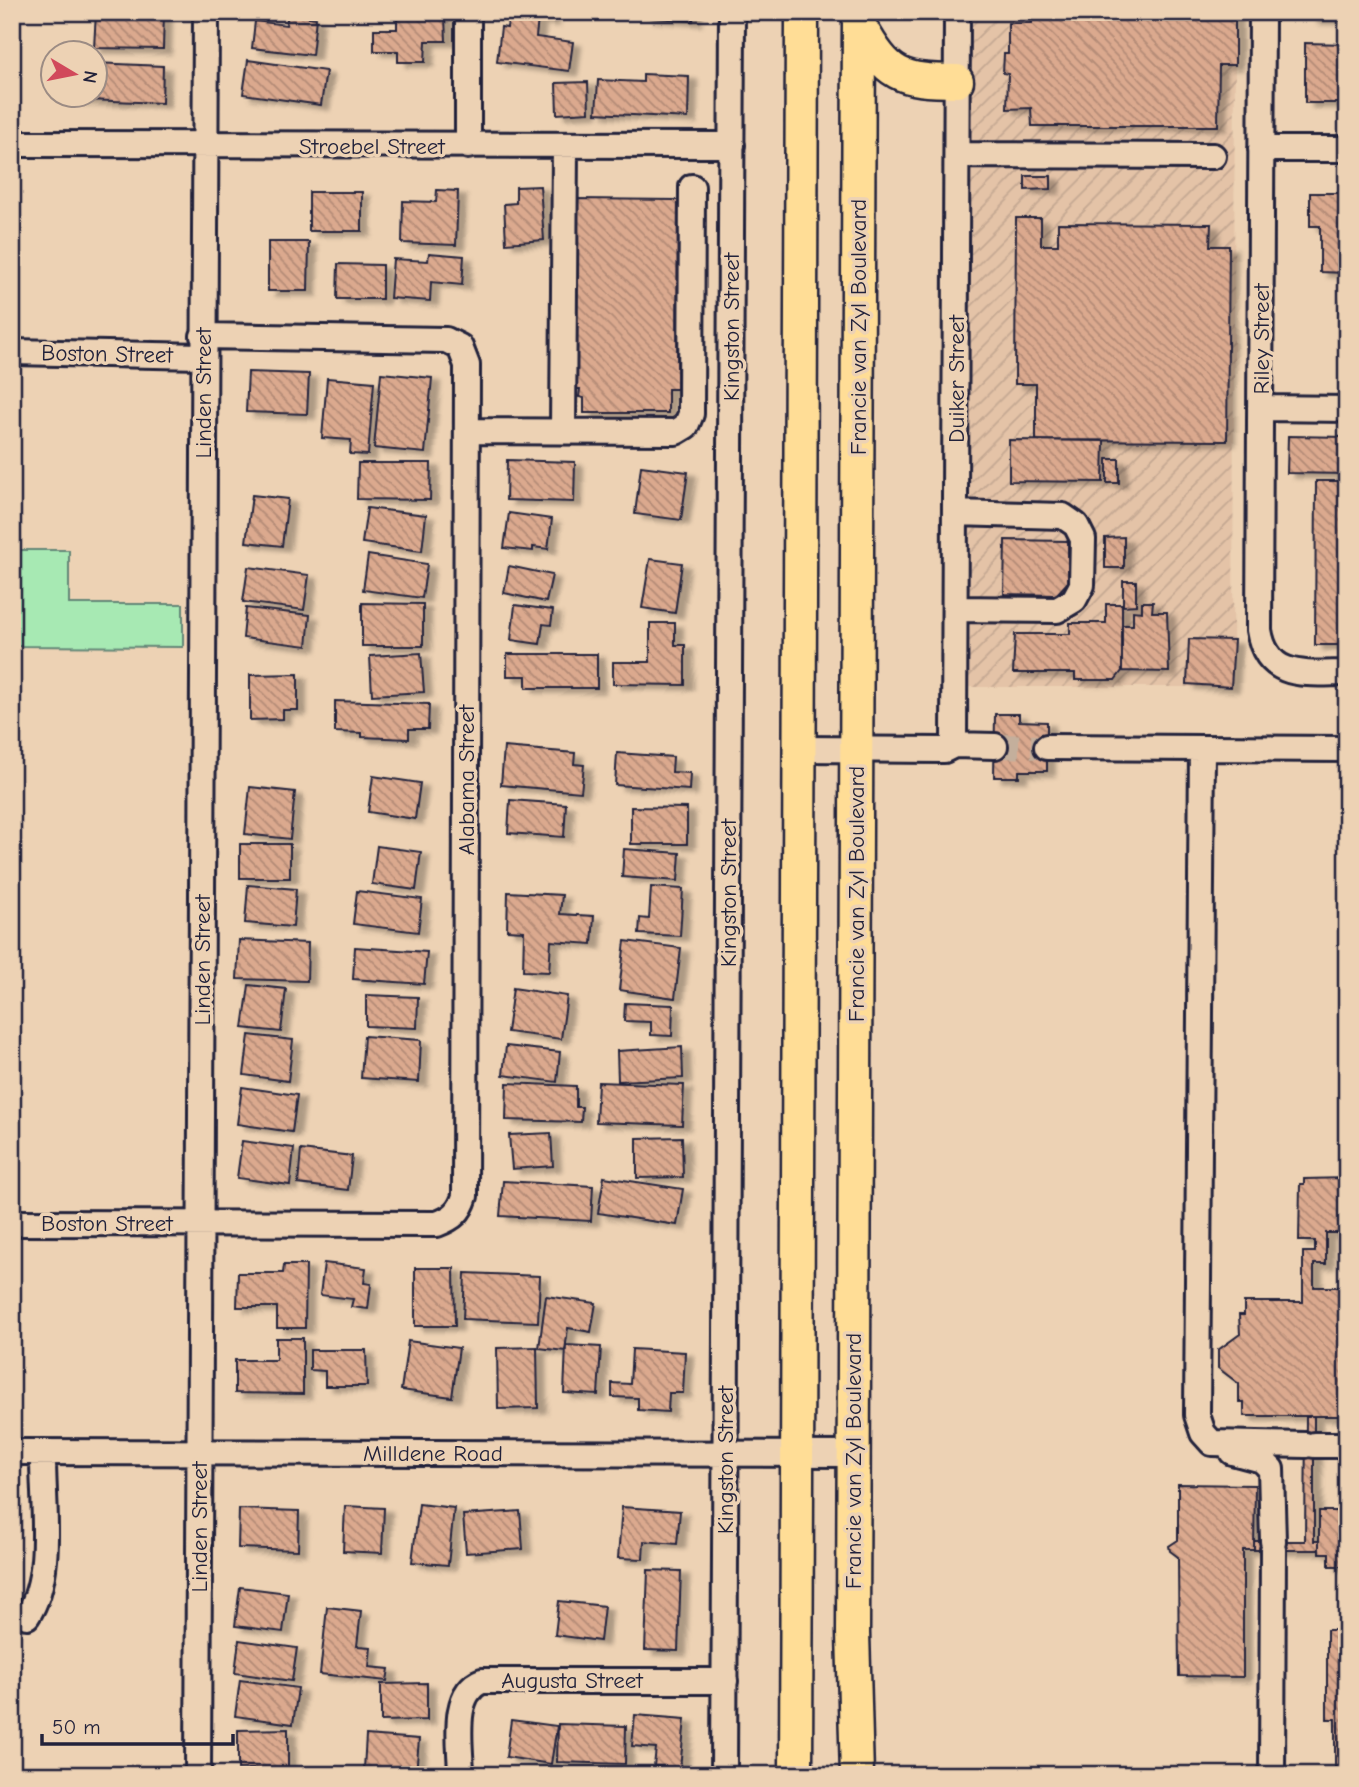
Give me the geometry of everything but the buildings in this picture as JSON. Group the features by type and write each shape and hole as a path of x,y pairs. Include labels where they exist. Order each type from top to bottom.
{"main road":[{"path":"796,1775 802,12"},
{"path":"859,18 876,53 893,72 911,79 957,81"},
{"name":"Francie van Zyl Boulevard","path":"857,1775 853,1667 859,18"},
{"path":"844,1775 853,1667"}],"street":[{"name":"Linden Street","path":"198,1775 206,12"},
{"path":"468,12 468,146"},
{"name":"Kingston Street","path":"724,1775 732,12"},
{"name":"Duiker Street","path":"954,745 957,12"},
{"name":"Riley Street","path":"1262,12 1259,630 1261,642 1273,662 1301,673 1347,673"},
{"name":"Stroebel Street","path":"12,144 732,145"},
{"path":"563,431 565,146"},
{"path":"1261,149 1347,149"},
{"path":"957,155 1213,156"},
{"path":"467,431 676,432 690,420 692,187"},
{"name":"Alabama Street","path":"202,1224 437,1224 450,1219 461,1210 465,1196 467,431 467,365 460,347 446,340 203,346"},
{"name":"Boston Street","path":"12,352 203,346"},
{"path":"1260,408 1347,409"},
{"path":"955,513 1063,516 1076,525 1083,539 1083,574 1079,593 1067,606 1057,610 955,609"},
{"path":"798,748 944,750 954,745 995,746"},
{"path":"1047,747 1347,749"},
{"path":"1202,748 1197,1406 1199,1424 1212,1443 1262,1460 1271,1468 1272,1775"},
{"name":"Boston Street","path":"12,1223 202,1224"},
{"path":"1212,1443 1347,1445"},
{"name":"Milldene Road","path":"12,1452 854,1454"},
{"path":"27,1616 40,1592 43,1566 43,1452"},
{"name":"Augusta Street","path":"461,1775 462,1700 470,1687 482,1681 724,1681"}],"shaded area":[{"path":"958,12 1235,12 1233,687 956,687"}],"green space":[{"path":"12,550 69,550 69,604 183,604 183,647 12,646"}],"tunnel":[{"path":"995,746 1047,747"}]}
